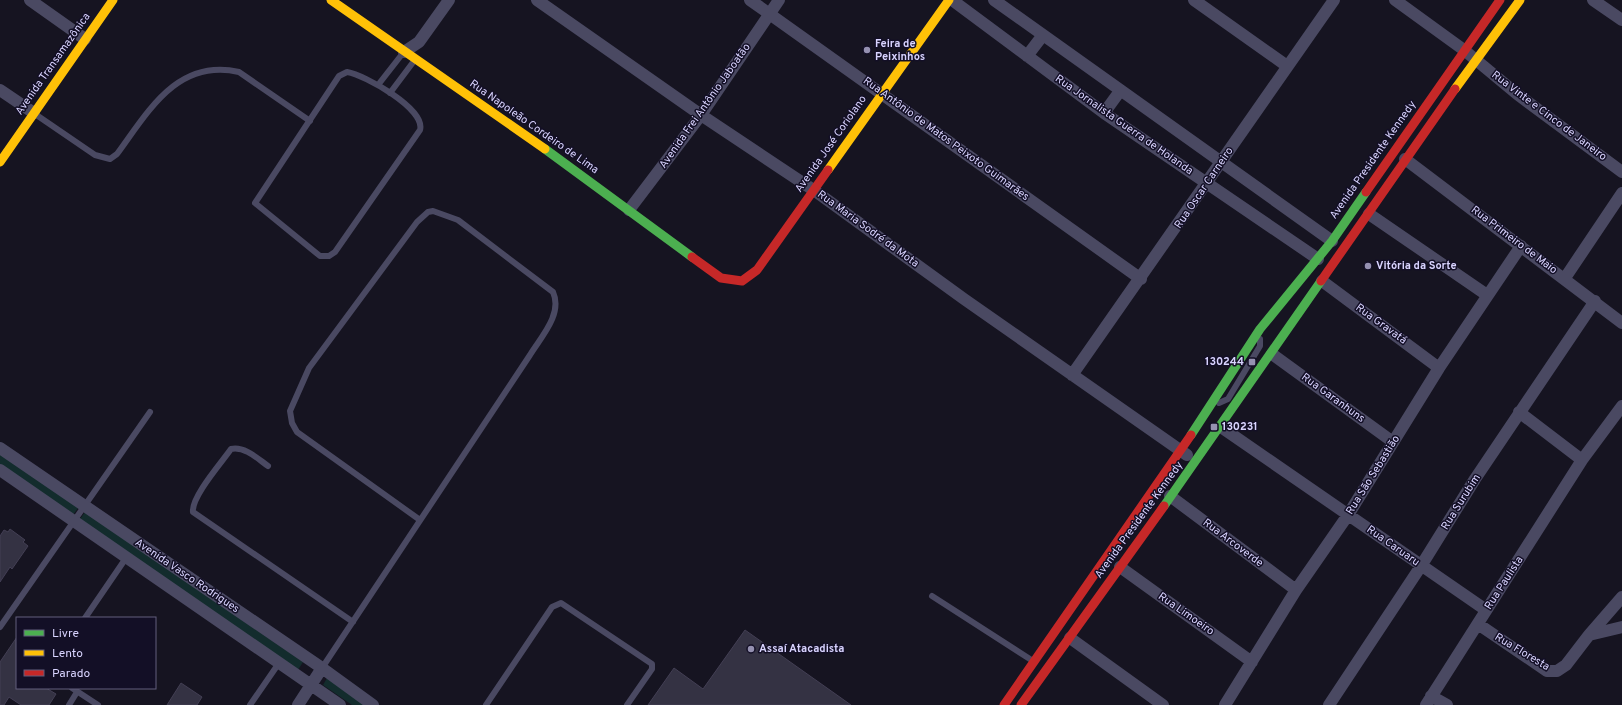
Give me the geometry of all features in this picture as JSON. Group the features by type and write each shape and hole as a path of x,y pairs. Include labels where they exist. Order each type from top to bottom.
{"main road":[{"name":"Avenida Transamazônica","path":"0,162 113,0"},
{"name":"Rua Napoleão Cordeiro de Lima","path":"331,0 415,60 500,116 721,278"},
{"name":"Avenida José Coriolano","path":"721,278 742,281 757,270 815,191 882,92 949,0"},
{"name":"Avenida Presidente Kennedy","path":"1004,705 1181,451 1260,329 1332,241 1500,0"},
{"name":"Avenida Presidente Kennedy","path":"1021,705 1221,427 1369,214 1405,159 1520,0"}],"street":[{"path":"30,0 85,39"},
{"path":"404,52 418,42 449,0"},
{"name":"Rua Maria Sodré da Mota","path":"537,0 701,115 815,191 1072,375 1196,461"},
{"name":"Rua Antônio de Matos Peixoto Guimarães","path":"750,0 882,92 1141,279"},
{"name":"Avenida Frei Antônio Jaboatão","path":"629,210 701,115 779,0"},
{"name":"Rua Jornalista Guerra de Holanda","path":"952,0 1104,113 1318,259"},
{"path":"994,0 1220,163 1332,241"},
{"path":"1194,0 1287,66"},
{"name":"Rua Oscar Carneiro","path":"1072,375 1141,279 1334,0"},
{"name":"Rua Vinte e Cinco de Janeiro","path":"1395,0 1464,50 1517,94 1622,172"},
{"path":"1593,0 1622,20"},
{"path":"1027,56 1043,35"},
{"path":"415,60 418,42"},
{"path":"0,90 34,114"},
{"path":"1104,113 1120,91"},
{"name":"Rua Primeiro de Maio","path":"1405,159 1566,278 1622,323"},
{"path":"1566,278 1622,193"},
{"path":"1369,214 1487,295"},
{"name":"Rua São Sebastião","path":"1225,705 1296,590 1348,515 1439,368 1521,246"},
{"name":"Rua Gravatá","path":"1322,281 1439,368"},
{"name":"Rua Surubim","path":"1329,705 1421,566 1519,412 1595,301"},
{"name":"Rua Garanhuns","path":"1274,351 1393,442"},
{"name":"Rua Paulista","path":"1429,701 1582,460 1621,408"},
{"path":"1519,412 1582,460"},
{"name":"Rua Caruaru","path":"1221,427 1486,610"},
{"name":"Avenida Vasco Rodrigues","path":"0,448 322,668 373,705"},
{"name":"Avenida Vasco Rodrigues","path":"0,470 73,522 340,705"},
{"name":"Rua Arcoverde","path":"1170,496 1296,590"},
{"name":"Rua Limoeiro","path":"1120,567 1252,662"},
{"name":"Rua Floresta","path":"1478,624 1547,671 1557,671 1563,668 1622,597"},
{"path":"1589,635 1622,627"},
{"path":"1070,638 1163,705"},
{"path":"298,705 322,668"},
{"path":"1429,701 1447,705"}],"lane":[{"path":"378,85 404,52"},
{"path":"390,93 415,60"},
{"path":"34,114 95,155 110,159 116,154 167,90 180,80 212,70 228,70 239,72 310,121"},
{"path":"347,72 356,73 390,93 417,114 422,125 420,130 335,252 324,257 320,256 255,203 340,76 347,72"},
{"path":"322,668 526,362 552,320 556,307 553,292 458,220 433,211 428,212 417,222 309,368 290,410 292,423 297,432 420,520"},
{"path":"1308,287 1322,281"},
{"name":"Avenida Presidente Kennedy","path":"1274,351 1278,327"},
{"path":"0,627 150,412"},
{"path":"268,466 246,451 239,448 231,449 196,498 193,512 353,622"},
{"path":"85,617 126,558"},
{"path":"932,596 1035,662"},
{"path":"486,705 552,606 563,603 652,664 652,669 627,705"},
{"path":"250,705 279,663"},
{"path":"68,705 75,690 98,705"}],"green space":[{"path":"0,453 78,508 73,515 0,464"},
{"path":"85,512 303,662 298,670 80,519"},
{"path":"327,678 367,705 352,705 323,685"}],"building":[{"path":"10,529 25,540 23,542 28,546 12,569 10,567 0,582 0,536 4,530 8,532"},
{"name":"Assaí Atacadista","path":"745,630 851,705 648,705 674,668 703,689"},
{"path":"16,638 16,689 48,689 56,694 49,705 21,705 9,697 4,705 0,705 0,662"},
{"path":"181,683 202,697 197,705 167,705"}],"traffic: fast":[{"path":"545,149 692,257"},
{"path":"1191,435 1260,329 1332,241 1366,192"},
{"path":"1164,506 1321,281"}],"traffic: slow":[{"path":"0,162 113,0"},
{"path":"331,0 545,149"},
{"path":"828,170 949,0"},
{"path":"1455,89 1520,0"}],"traffic: jam":[{"path":"1366,192 1500,0"},
{"path":"1321,281 1455,89"},
{"path":"692,257 721,278 742,281 757,270 828,170"},
{"path":"1004,705 1191,435"},
{"path":"1021,705 1164,506"}],"place":[{"name":"Feira de Peixinhos","path":"867,50"},
{"name":"Vitória da Sorte","path":"1368,266"},
{"name":"130244","path":"1252,362"},
{"name":"130231","path":"1214,427"},
{"name":"Assaí Atacadista","path":"751,649"}]}
